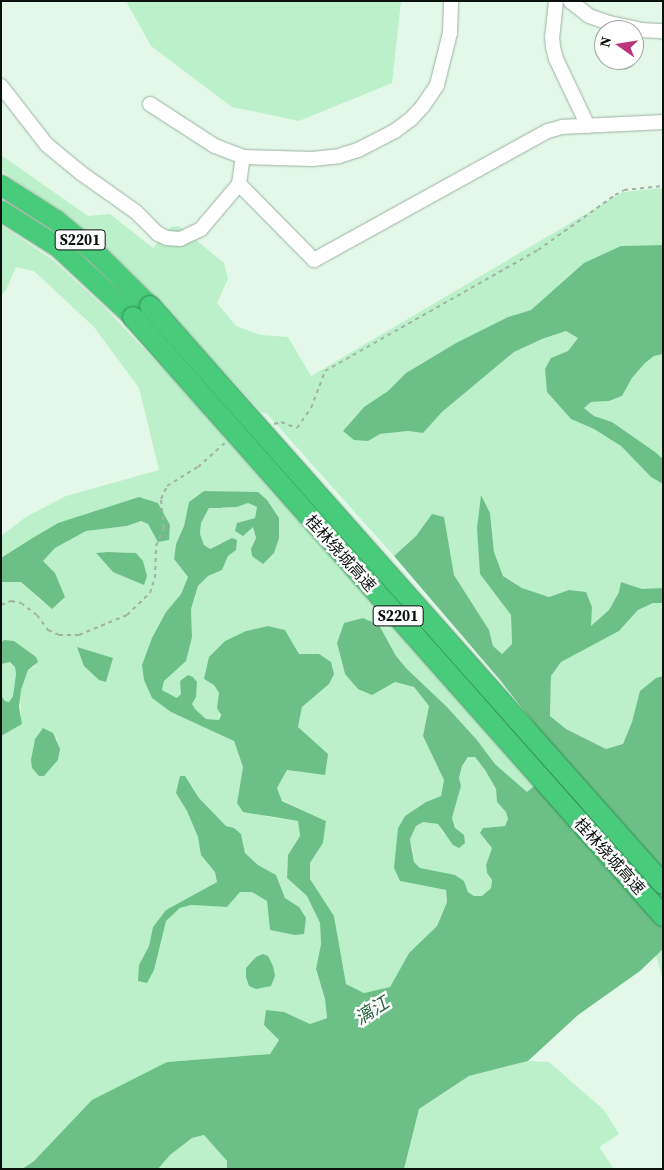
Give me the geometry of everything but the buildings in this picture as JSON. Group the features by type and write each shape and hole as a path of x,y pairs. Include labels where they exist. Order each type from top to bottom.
{"highway":[{"name":"桂林绕城高速","path":"1,185 70,232 96,253 150,306 663,884"},
{"name":"桂林绕城高速","path":"1,211 58,247 132,317 663,916"}],"street":[{"path":"150,104 215,146 243,157 312,159 339,156 358,150 395,131 423,106 437,85 450,33 451,1"},
{"path":"556,1 552,36 556,60 588,126"},
{"path":"570,1 589,16 609,23 641,30 663,31"},
{"path":"1,86 47,145 81,173 136,212 163,237 180,239 201,229 239,184 243,157"},
{"path":"239,184 314,260 548,131 562,127 663,122"}],"path":[{"path":"273,425 281,422 298,428 311,408 325,371 538,250 615,194 624,190 663,186"},
{"path":"1,605 11,601 21,603 37,615 48,630 58,635 79,635 127,615 150,593 155,578 156,546 164,528 161,499 167,486 198,467 223,444 231,441"}],"shaded area":[{"path":"126,1 401,1 392,83 299,121 232,107 151,46"},
{"path":"1,155 88,216 110,214 153,248 171,227 179,226 224,263 228,279 217,303 236,326 261,335 288,337 311,376 623,192 663,188 663,245 621,246 531,310 508,317 456,343 406,373 388,391 364,407 343,431 367,441 380,434 408,431 423,433 442,412 514,352 542,339 566,331 578,338 568,351 571,419 594,429 621,446 651,477 663,484 663,588 619,592 609,610 591,627 569,590 549,597 522,588 503,576 494,552 490,513 481,496 480,574 511,615 512,644 502,654 493,646 489,630 454,575 448,548 432,514 416,536 394,556 267,414 261,412 175,318 95,238 1,170"},
{"path":"1,225 54,261 104,307 169,375 534,787 527,793 495,764 477,740 447,707 396,656 379,625 344,623 337,643 345,674 372,694 395,682 414,687 429,706 423,736 444,780 441,796 426,802 405,816 398,828 400,881 446,890 447,901 437,926 409,953 390,987 364,993 346,984 334,916 310,879 310,863 323,843 326,821 282,800 277,788 287,770 325,775 312,741 298,727 302,707 329,684 319,654 299,654 285,630 268,626 246,631 214,685 219,693 219,720 206,719 195,709 192,704 196,697 197,683 193,677 188,675 181,695 177,698 162,690 164,681 174,671 192,637 191,609 198,586 208,576 222,570 228,556 220,543 210,549 204,545 200,534 201,523 209,508 237,507 248,503 257,507 255,518 237,523 253,527 256,538 251,549 258,561 279,518 237,492 204,491 189,502 184,526 176,544 174,559 188,577 181,594 166,612 144,680 212,729 234,741 243,767 237,803 268,817 298,821 300,836 288,855 287,878 307,896 320,923 321,944 316,970 325,999 327,1018 310,1024 284,1012 264,1025 279,1040 270,1054 167,1062 22,1169 1,1169 1,736 21,724 20,690 28,670 35,666 5,640 1,643 1,582 21,582 44,603 55,573 42,561 55,548 86,531 127,526 141,521 148,524 158,541 169,540 158,503 58,523 1,558 1,536 26,517 66,496 159,470 139,388 94,327 34,271 16,267 6,290 1,296","holes":["108,552 136,553 143,561 147,576 113,572 97,554","57,737 58,760 44,776","192,786 199,798 226,826 234,828 241,834 245,853 258,865 276,875 285,898 299,907 281,932 270,930 267,901 252,892 240,892 227,907 191,905 180,908 166,921 160,944 139,965 149,946 153,927 166,910 217,882 216,872 202,855 198,837 187,811 176,793"]},
{"path":"663,354 663,459 612,422 594,416 584,408 591,402 609,401 622,396 632,378 645,363 654,356"},
{"path":"653,603 663,603 663,676 656,678 640,691 632,722 623,744 606,749 566,729 550,716 551,676 561,662 619,631 638,610"},
{"path":"10,662 15,667 16,674 13,696 9,702 5,701 1,695 1,664"},
{"path":"468,757 475,757 485,770 496,789 497,802 506,812 508,819 505,826 484,828 485,837 492,848 486,865 487,873 492,880 491,888 482,896 474,896 468,892 464,881 420,868 414,862 410,839 416,826 423,822 438,824 444,835 455,828 452,818 461,786 459,778 462,766"},
{"path":"663,949 663,981 656,955"},
{"path":"528,1061 549,1062 604,1110 619,1134 599,1147 614,1169 404,1169 419,1109 469,1076"},
{"path":"204,1135 227,1161 227,1169 158,1169 170,1155 192,1138"}],"water":[{"path":"663,245 663,354 654,356 645,363 632,378 622,396 609,401 591,402 584,408 594,416 612,422 663,459 663,484 651,477 621,446 594,429 571,419 547,392 545,369 551,358 568,351 578,338 566,331 542,339 514,352 442,412 423,433 408,431 380,434 368,441 354,440 343,431 364,407 388,391 406,373 456,343 508,317 531,310 584,263 621,246"},
{"name":"漓江","path":"204,491 258,492 267,500 279,518 279,538 274,553 263,564 252,556 251,549 256,538 253,527 243,536 235,531 237,523 255,518 257,507 248,503 237,507 209,508 201,523 200,534 204,545 210,549 232,538 237,540 236,550 228,556 222,570 208,576 198,586 191,609 192,637 186,661 164,681 162,690 177,698 181,694 180,681 188,675 193,677 197,682 196,697 192,704 195,709 206,719 219,720 221,715 217,708 219,693 214,685 204,679 209,657 225,641 246,631 268,626 285,630 299,654 319,654 331,662 334,674 329,684 302,707 298,727 328,754 325,775 287,770 277,788 282,801 326,821 323,843 310,863 310,879 334,916 346,984 364,993 390,987 409,953 437,926 447,902 446,890 400,881 394,868 398,828 405,816 426,802 441,796 444,780 423,736 429,706 414,687 395,682 372,695 358,689 345,674 337,643 344,623 363,618 379,625 396,656 407,669 447,707 477,740 495,764 527,792 564,761 500,680 394,556 416,536 432,514 444,517 454,575 489,630 493,646 502,654 512,644 511,615 480,574 477,528 481,495 490,513 494,552 503,576 522,588 549,597 569,590 586,592 592,607 591,626 609,610 619,592 621,582 642,589 663,588 663,603 653,603 638,610 619,631 561,662 551,676 550,716 566,729 606,749 623,744 632,722 640,691 656,678 663,676 663,949 640,971 578,1015 528,1061 469,1076 419,1109 404,1169 227,1169 227,1161 204,1135 192,1138 170,1155 158,1169 22,1169 34,1161 92,1100 167,1062 270,1054 279,1040 264,1025 266,1010 284,1012 310,1024 327,1018 325,999 316,969 321,944 320,923 307,896 287,878 288,855 300,836 298,821 243,812 237,803 243,767 234,741 171,712 152,698 144,680 142,665 152,638 166,612 181,594 188,577 174,559 176,544 184,526 189,502","holes":["468,757 475,757 496,789 497,802 506,812 508,819 505,826 483,828 480,833 492,848 486,865 487,873 492,880 491,888 482,896 474,896 468,892 464,881 455,875 420,868 414,862 410,839 416,826 423,822 438,824 453,845 459,848 465,843 464,835 455,828 452,818 461,786 459,778 462,766"]},
{"path":"139,497 158,503 170,525 169,540 158,542 148,524 141,521 127,526 86,531 55,548 43,561 55,573 65,597 52,609 21,582 1,582 1,558 31,539 58,523"},
{"path":"96,553 136,553 143,561 147,576 144,585 113,572"},
{"path":"4,640 14,641 36,657 38,662 28,670 21,690 19,707 22,724 1,736 1,695 5,701 9,702 13,696 16,674 15,667 10,662 1,664 1,643"},
{"path":"77,647 113,658 106,682 99,680 84,666"},
{"path":"43,728 53,733 60,749 58,760 44,776 39,776 32,768 31,760 35,739"},
{"path":"180,776 185,776 199,798 226,826 234,828 241,834 245,853 258,865 276,875 285,898 299,907 306,918 304,934 295,935 270,930 267,901 252,892 240,892 227,907 191,905 180,908 166,921 154,970 147,983 138,981 139,965 149,946 153,927 166,910 217,882 215,872 201,855 198,837 187,811 176,793"},
{"path":"263,954 268,956 275,976 271,986 256,989 249,986 246,968 256,957"}]}
